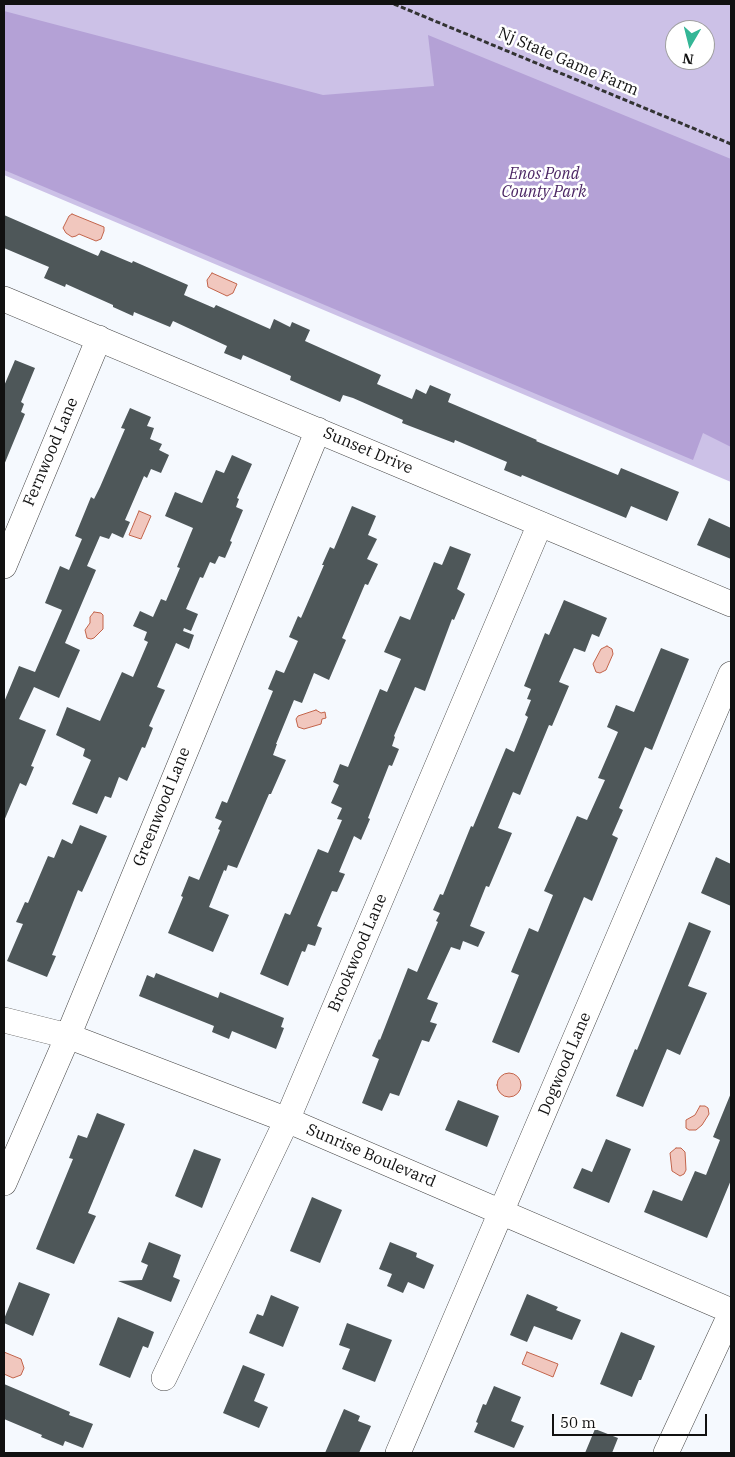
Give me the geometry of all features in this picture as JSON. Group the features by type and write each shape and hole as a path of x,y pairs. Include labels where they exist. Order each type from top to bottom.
{"street":[{"name":"Sunset Drive","path":"4,299 731,604"},
{"name":"Fernwood Lane","path":"4,566 99,338"},
{"name":"Greenwood Lane","path":"4,1182 68,1036 318,430"},
{"name":"Brookwood Lane","path":"164,1378 287,1120 540,524"},
{"name":"Dogwood Lane","path":"398,1453 731,674"},
{"name":"Sunrise Boulevard","path":"4,1020 68,1036 287,1120 731,1312"},
{"path":"666,1453 731,1312"}],"path":[{"name":"Nj State Game Farm","path":"394,4 731,144"}],"green space":[{"name":"Enos Pond County Park","path":"4,4 731,4 731,482 4,175"},
{"name":"Enos Pond County Park","path":"4,11 323,95 434,86 428,35 731,159 731,447 703,433 693,460 4,170"}],"shaded area":[{"path":"72,214 104,227 101,239 96,241 79,234 72,237 66,233 63,228"},
{"path":"212,273 237,284 233,293 227,296 208,287 207,280"},
{"path":"139,511 151,516 141,539 129,535"},
{"path":"94,612 103,615 103,629 91,639 87,638 85,630"},
{"path":"607,646 612,649 613,654 606,670 600,673 596,672 593,664 601,649"},
{"path":"316,710 321,713 325,712 326,718 322,719 321,724 304,729 298,727 296,719 298,716"},
{"path":"509,1073 518,1076 521,1085 518,1094 509,1097 500,1094 497,1085 500,1076"},
{"path":"700,1106 708,1108 709,1114 702,1125 696,1130 689,1130 686,1128 686,1120 695,1115"},
{"path":"676,1148 681,1148 685,1152 686,1170 680,1176 672,1171 670,1153"},
{"path":"4,1352 21,1359 24,1368 21,1375 13,1378 4,1374"},
{"path":"527,1352 558,1364 553,1377 522,1364"}],"building":[{"path":"4,215 98,256 101,250 132,263 133,261 188,285 184,295 214,308 216,305 270,329 274,319 290,327 292,322 310,330 305,341 381,375 377,384 412,399 416,389 426,394 430,385 451,394 448,402 536,441 618,475 621,468 679,492 667,521 631,506 626,518 522,475 521,477 504,470 507,462 455,440 454,443 402,423 403,420 353,398 343,395 340,402 290,380 291,376 243,355 241,360 224,353 227,346 173,321 170,327 134,312 133,316 66,284 65,287 44,278 49,267 4,248"},
{"path":"15,360 35,368 21,402 24,404 21,412 25,414 4,465 4,386"},
{"path":"130,408 151,417 147,426 154,428 150,439 162,444 159,450 169,455 161,473 151,469 147,478 144,476 125,520 130,522 123,538 112,533 109,539 100,536 87,566 96,570 65,643 80,650 59,698 34,687 19,719 46,730 31,766 34,767 26,786 20,783 4,821 4,702 19,666 35,672 62,610 45,603 60,566 69,570 82,539 75,536 91,497 94,499 125,429 121,428"},
{"path":"232,455 252,464 237,498 239,499 236,507 243,510 225,558 219,556 215,564 210,562 203,578 200,577 186,609 198,614 191,631 184,628 183,631 194,635 189,649 176,643 157,687 165,690 149,726 153,728 145,748 142,747 127,781 119,777 111,798 105,796 97,814 72,804 91,760 83,756 85,749 56,735 67,707 100,721 122,672 133,677 148,642 144,640 147,632 133,626 140,611 153,617 161,599 166,601 180,568 177,567 193,528 165,516 175,492 202,503 216,470 224,473"},
{"path":"352,506 376,516 368,535 377,539 367,559 378,564 368,585 365,584 342,638 346,640 329,680 314,673 302,703 294,700 273,755 286,760 237,868 228,865 226,871 224,870 209,907 229,915 213,952 168,933 183,897 181,896 189,876 199,880 220,830 218,829 222,821 215,818 222,801 227,803 273,691 268,689 276,670 284,673 298,641 289,637 298,616 301,618 330,547 334,549"},
{"path":"709,518 731,528 731,559 697,545"},
{"path":"450,546 471,554 457,589 465,594 454,620 452,619 425,691 415,687 394,736 392,746 399,749 392,766 389,765 361,840 354,836 339,872 345,874 337,892 332,891 317,926 322,928 315,946 308,944 305,952 302,951 288,986 260,974 285,913 290,915 318,849 328,853 342,820 337,819 342,808 331,803 339,785 333,782 340,764 348,767 380,689 387,692 401,659 384,652 400,616 410,620 434,562 442,565"},
{"path":"564,600 607,618 599,637 592,634 585,652 574,648 559,682 569,686 552,726 549,725 520,795 513,792 498,828 512,833 489,887 486,886 470,926 485,932 478,947 463,941 460,950 451,947 427,999 438,1003 430,1022 437,1024 429,1042 422,1040 399,1096 390,1093 382,1111 362,1103 379,1059 372,1056 408,968 417,972 438,922 436,921 440,913 433,910 440,894 443,895 506,748 514,752 528,717 525,715 531,700 527,699 531,689 524,686 545,633 549,635"},
{"path":"661,648 689,659 652,750 645,747 619,808 623,810 612,835 618,838 592,901 584,897 519,1053 492,1042 519,975 511,972 529,928 538,932 553,895 544,891 577,816 587,820 605,780 598,778 618,732 607,727 616,705 634,712"},
{"path":"80,825 107,836 82,892 78,890 52,955 56,956 47,977 7,961 23,924 16,922 25,902 28,903 48,856 54,858 62,839 72,844"},
{"path":"716,857 731,864 731,906 701,893"},
{"path":"689,922 711,931 688,986 707,993 680,1055 667,1049 643,1107 616,1096 635,1049 637,1050"},
{"path":"156,973 218,998 220,992 284,1018 281,1027 284,1028 276,1049 232,1031 229,1039 212,1032 214,1026 139,996 147,975 154,978"},
{"path":"731,1093 731,1180 707,1238 644,1212 653,1190 682,1201 695,1171 706,1175 720,1140 713,1137"},
{"path":"458,1100 499,1116 487,1147 445,1130"},
{"path":"97,1113 125,1124 88,1213 96,1216 74,1264 36,1249 73,1159 69,1158 78,1135 87,1138"},
{"path":"606,1139 631,1149 609,1203 573,1188 582,1168 592,1172"},
{"path":"194,1149 221,1159 202,1208 175,1196"},
{"path":"312,1197 342,1210 320,1263 290,1251"},
{"path":"149,1242 181,1255 173,1277 180,1280 171,1302 118,1281 142,1280 148,1265 141,1262"},
{"path":"390,1242 417,1253 416,1257 434,1265 424,1289 408,1282 403,1293 387,1286 392,1274 379,1269"},
{"path":"19,1282 50,1294 33,1336 4,1323"},
{"path":"527,1294 558,1307 556,1310 581,1320 572,1340 534,1326 527,1342 510,1335"},
{"path":"271,1295 299,1307 283,1347 249,1333 257,1314 263,1316"},
{"path":"118,1317 154,1332 148,1348 143,1346 130,1378 99,1365"},
{"path":"347,1323 392,1340 375,1382 342,1369 350,1349 339,1345"},
{"path":"621,1332 655,1346 632,1397 600,1384"},
{"path":"243,1365 265,1374 254,1401 268,1407 259,1428 223,1413"},
{"path":"4,1384 70,1412 69,1415 93,1424 83,1448 65,1441 63,1446 4,1419"},
{"path":"494,1386 521,1397 511,1421 524,1426 514,1448 474,1432 483,1404 486,1405"},
{"path":"344,1409 360,1416 358,1421 371,1426 359,1453 325,1453"},
{"path":"595,1429 618,1438 612,1453 585,1453"}]}
